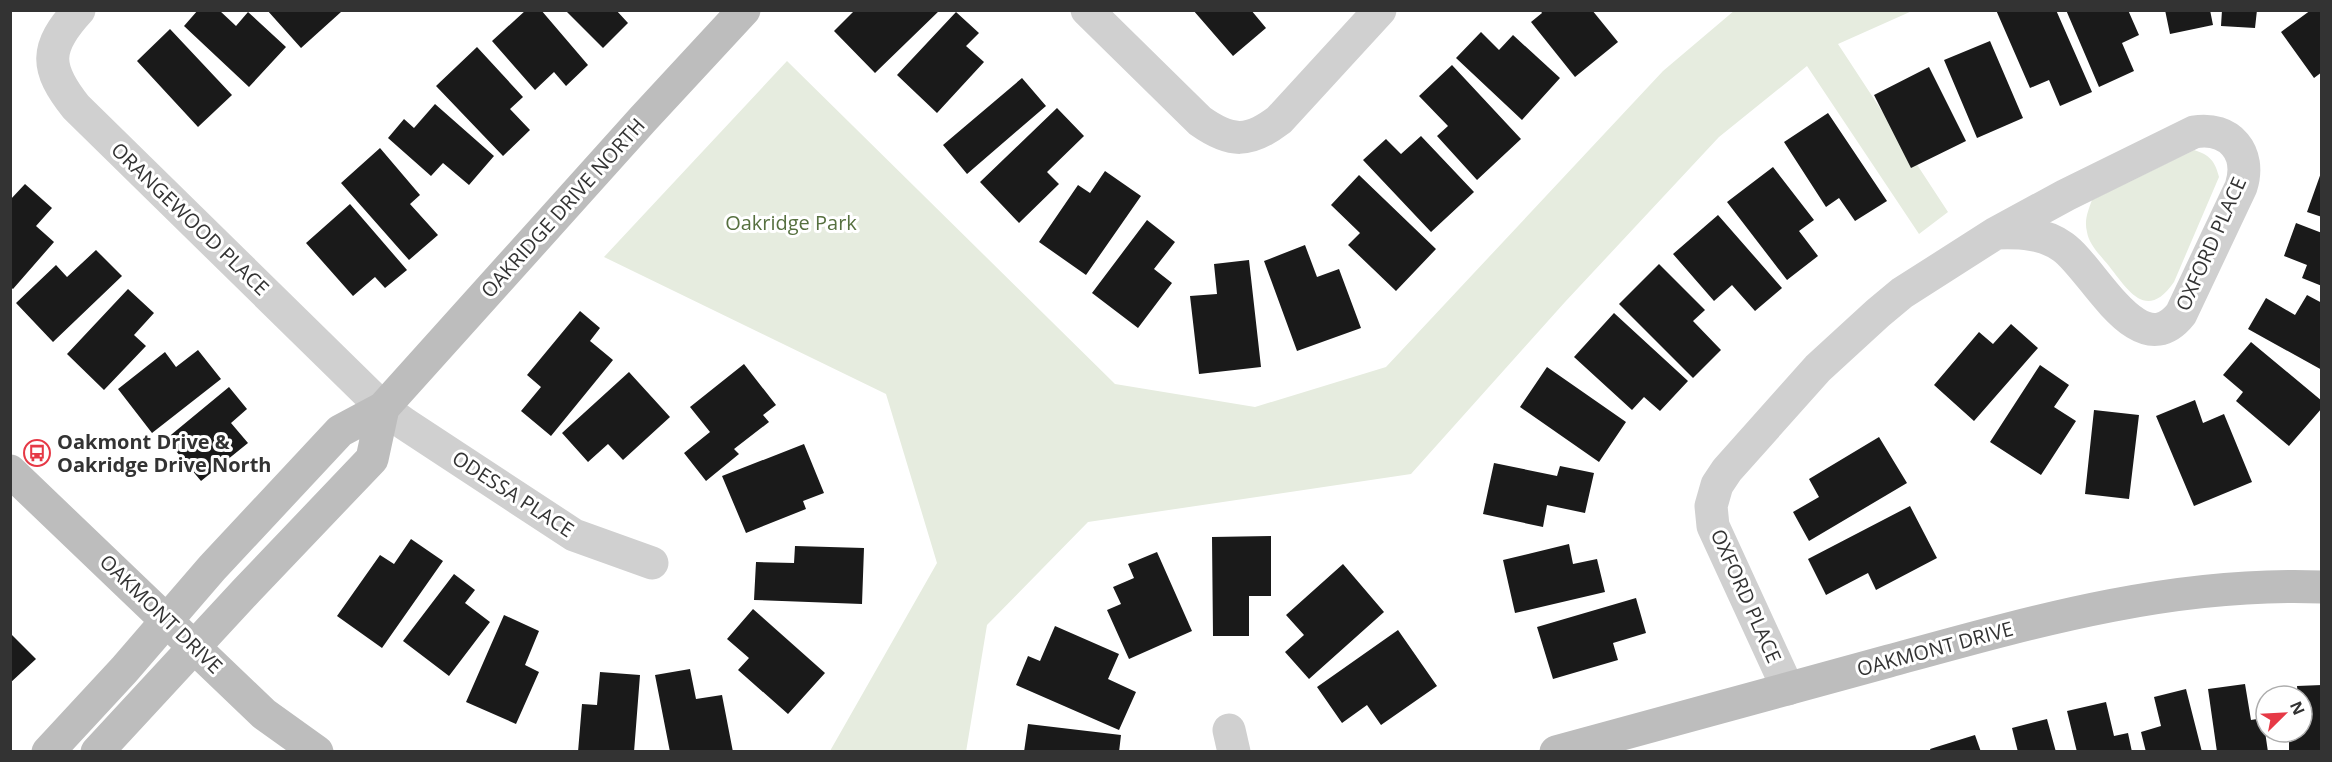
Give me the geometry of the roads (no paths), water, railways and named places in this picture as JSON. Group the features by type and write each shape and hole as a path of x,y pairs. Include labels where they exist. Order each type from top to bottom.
{"street":[{"name":"ORANGEWOOD PLACE","path":"79,10 63,30 52,60 55,76 63,91 76,107 383,408"},
{"name":"OAKRIDGE DRIVE NORTH","path":"48,752 212,568 339,431 383,408 744,10"},
{"path":"1087,10 1200,121 1214,131 1231,138 1248,138 1266,130 1279,120 1380,10"},
{"name":"OXFORD PLACE","path":"1788,689 1713,526 1711,506 1717,485 1740,454 1818,368 1851,336 1902,293 1996,233 2066,195 2194,132 2208,130 2222,134 2233,142 2243,160 2244,174 2241,187 2181,314 2173,323 2162,328 2145,329 2129,321 2072,255 2054,241 2032,234 1996,233"},
{"name":"OAKRIDGE DRIVE NORTH","path":"97,752 372,459 383,408"},
{"name":"ODESSA PLACE","path":"383,408 574,535 652,562"},
{"name":"OAKMONT DRIVE","path":"10,471 264,714 317,752"},
{"name":"OAKMONT DRIVE","path":"1556,752 2064,614 2187,592 2291,586 2322,587"}],"place":[{"name":"Oakmont Drive & Oakridge Drive North","path":"37,453"}],"park label":[{"name":"Oakridge Park","path":"791,223"}]}
